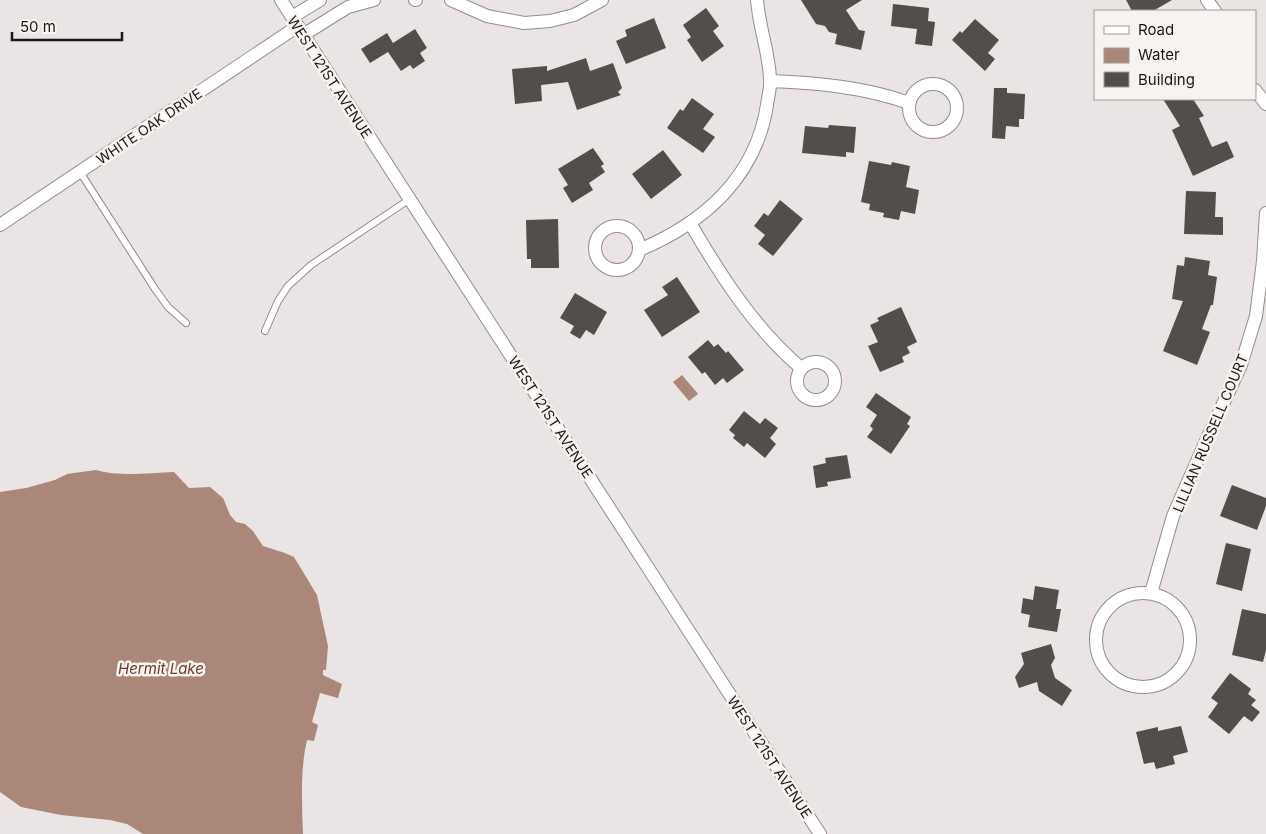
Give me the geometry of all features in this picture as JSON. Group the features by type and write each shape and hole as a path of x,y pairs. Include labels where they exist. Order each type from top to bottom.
{"street":[{"name":"WEST 121ST AVENUE","path":"281,0 820,834"},
{"path":"298,26 320,0"},
{"path":"298,26 348,7 374,0"},
{"path":"451,0 487,16 524,24 550,21 574,15 602,0"},
{"path":"639,250 690,223 719,199 733,186 744,170 756,146 765,120 771,81 768,56 756,0"},
{"name":"WHITE OAK DRIVE","path":"0,225 298,26"},
{"path":"771,81 816,82 881,94 909,104"},
{"path":"1256,91 1266,104"},
{"name":"LILLIAN RUSSELL COURT","path":"1151,593 1173,516 1241,365 1256,316 1266,213"},
{"path":"690,223 714,264 743,307 764,332 801,368"},
{"path":"1136,593 1151,593 1166,598 1179,608 1187,621 1191,637 1190,653 1183,667 1172,679 1158,686 1142,688 1127,685 1113,677 1103,665 1097,651 1096,635 1100,620 1109,607 1121,598 1136,593"}],"lane":[{"path":"80,172 155,289 168,307 186,323"},
{"path":"265,331 278,301 288,286 311,265 410,199"}],"water":[{"path":"682,375 698,394 689,401 673,382"},
{"name":"Hermit Lake","path":"96,470 125,474 174,472 189,488 210,487 223,498 230,515 236,522 245,524 253,531 263,546 294,557 317,595 328,646 326,670 323,670 323,675 342,684 338,698 320,693 312,722 318,725 314,741 307,740 302,775 303,834 143,834 127,824 110,820 61,815 21,807 0,792 0,492 26,488 55,480 67,474"}],"building":[{"path":"801,0 862,0 846,10 859,30 865,31 861,50 835,44 837,34 829,32 825,26 816,24"},
{"path":"1126,0 1172,0 1155,10 1131,10"},
{"path":"893,4 929,8 928,21 935,22 932,46 915,44 917,29 891,26"},
{"path":"706,8 719,26 713,31 724,46 702,62 687,40 691,37 683,25"},
{"path":"654,18 666,48 626,64 616,41 627,36 625,30"},
{"path":"975,19 999,40 988,53 995,59 985,71 952,40 960,31 962,33"},
{"path":"415,29 427,48 420,53 425,61 413,69 410,65 401,71 388,52 370,63 361,49 387,33 393,43"},
{"path":"586,58 590,71 613,63 622,88 618,92 621,95 577,110 568,82 541,85 542,101 515,104 512,69 547,66 547,71"},
{"path":"994,88 1007,88 1007,93 1025,94 1024,119 1019,119 1019,127 1006,126 1005,139 992,138"},
{"path":"692,98 714,114 703,129 715,137 703,153 667,128 680,109 683,111"},
{"path":"1164,100 1194,100 1204,116 1199,118 1212,147 1227,141 1234,157 1193,176 1172,130 1180,126"},
{"path":"829,125 856,127 854,153 846,152 846,157 802,153 805,126 828,128"},
{"path":"593,148 604,164 601,166 605,172 589,183 593,190 572,203 563,188 568,185 558,169"},
{"path":"663,150 682,175 651,199 632,174"},
{"path":"869,161 891,165 892,162 910,166 906,187 919,190 915,214 901,211 899,220 883,217 884,213 869,210 870,204 861,202"},
{"path":"1186,191 1216,192 1215,217 1223,217 1223,235 1184,234"},
{"path":"780,200 803,219 773,256 758,244 765,235 754,226 764,213 768,216"},
{"path":"558,219 559,268 531,268 531,259 527,259 526,220"},
{"path":"1185,257 1210,261 1208,275 1217,277 1213,305 1211,305 1202,329 1210,332 1197,365 1163,351 1183,301 1172,299 1177,265 1184,266"},
{"path":"677,277 700,312 662,337 644,310 668,295 662,287"},
{"path":"575,293 607,312 594,335 586,330 580,339 570,333 574,326 560,318"},
{"path":"901,307 917,342 907,347 910,353 902,357 904,362 880,372 868,346 878,342 870,325 879,321 877,318"},
{"path":"708,340 714,347 718,344 726,353 728,351 744,370 727,383 723,378 715,385 705,372 702,374 688,357"},
{"path":"876,393 911,417 907,424 910,426 891,454 867,437 873,429 870,426 877,415 866,407"},
{"path":"744,411 760,424 765,418 778,428 770,438 776,444 765,458 747,443 744,447 733,438 735,435 729,430"},
{"path":"847,455 851,478 827,482 828,486 816,488 813,466 826,463 825,458"},
{"path":"1232,485 1266,498 1266,506 1257,530 1220,516"},
{"path":"1226,543 1251,549 1242,591 1216,584"},
{"path":"1035,586 1059,590 1056,609 1061,609 1057,632 1028,627 1030,615 1021,613 1023,598 1033,600"},
{"path":"1242,609 1266,614 1266,650 1263,662 1232,655"},
{"path":"1051,644 1055,658 1051,665 1055,678 1072,690 1062,706 1039,691 1037,682 1019,688 1015,677 1024,664 1021,653"},
{"path":"1230,673 1251,689 1248,694 1256,700 1251,705 1260,712 1252,722 1244,716 1229,734 1208,717 1218,703 1211,698"},
{"path":"1181,726 1188,752 1173,756 1175,764 1156,769 1154,762 1144,764 1136,732 1158,727 1158,731"}]}
